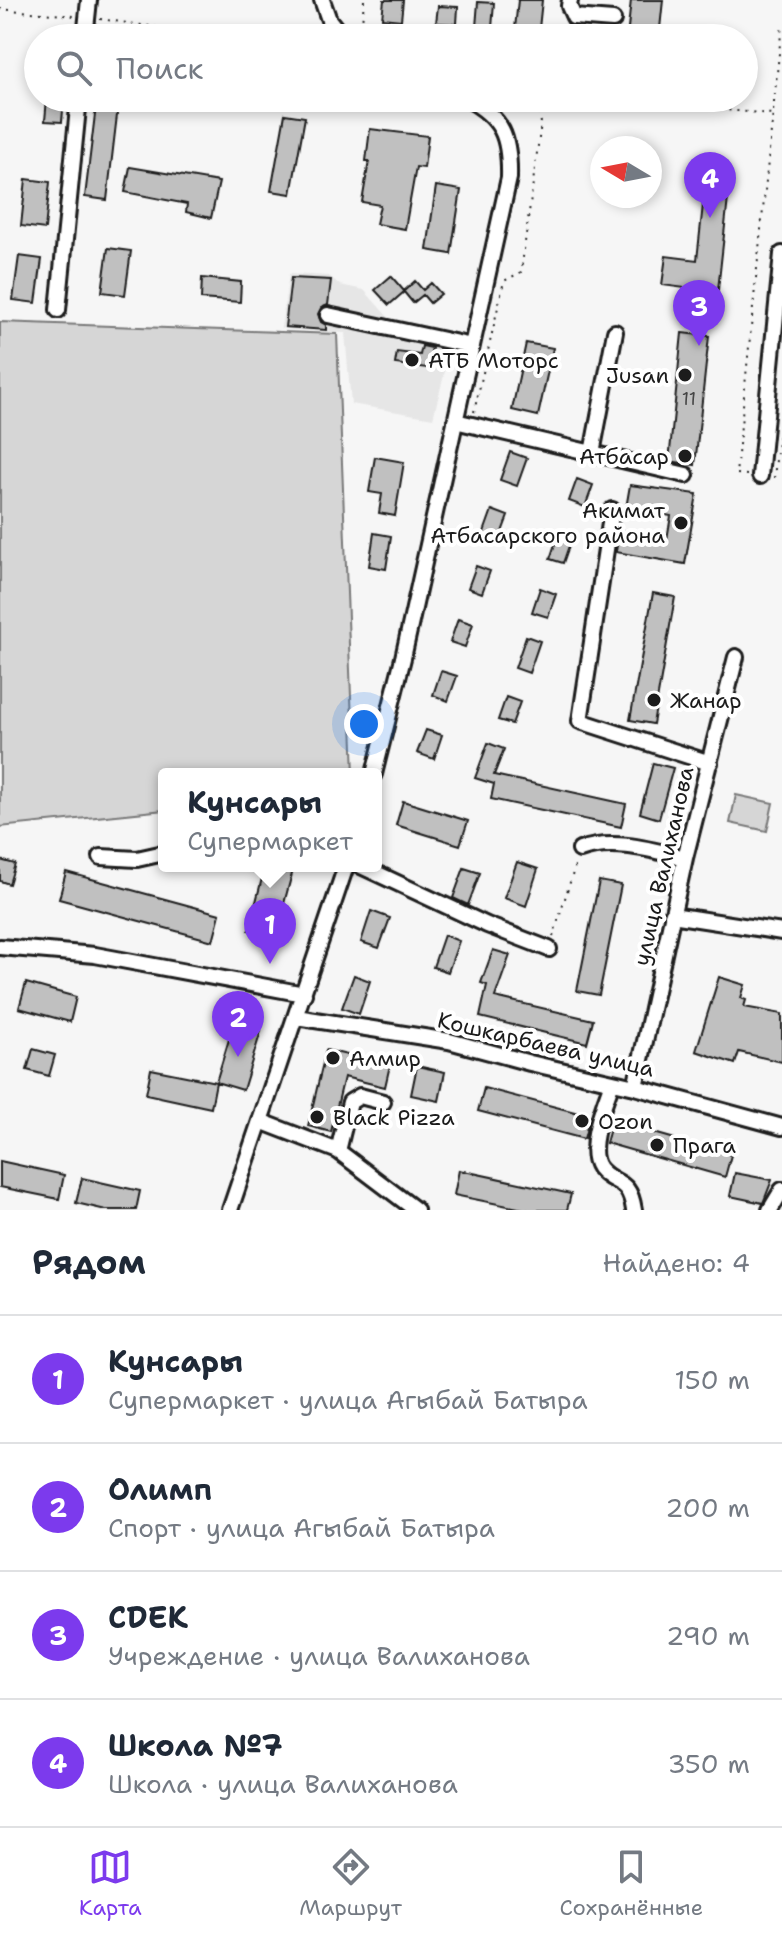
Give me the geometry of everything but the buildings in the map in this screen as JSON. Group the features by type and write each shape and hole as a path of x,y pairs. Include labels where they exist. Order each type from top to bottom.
{"street":[{"path":"86,24 89,0"},
{"path":"322,0 332,24"},
{"path":"570,0 574,17 613,20"},
{"path":"58,310 78,112"},
{"path":"376,768 403,658 509,178 507,139 488,112"},
{"path":"760,476 782,254"},
{"path":"328,315 472,346"},
{"path":"592,453 615,332"},
{"path":"455,421 686,475"},
{"path":"612,510 580,721 710,763"},
{"name":"улица Валиханова","path":"635,1087 685,858 736,657"},
{"path":"580,850 591,846 634,846 685,858"},
{"path":"101,857 137,859 158,854"},
{"path":"230,1210 344,872"},
{"path":"374,872 487,925 549,949"},
{"path":"672,915 782,932"},
{"path":"0,947 95,955 304,994"},
{"name":"Кошкарбаева улица","path":"296,1017 449,1041 782,1127"},
{"path":"612,1082 595,1139 594,1155 600,1169 625,1186 634,1210"},
{"path":"338,1151 350,1102 360,1096 383,1102"},
{"path":"260,1121 338,1151 416,1210"},
{"path":"770,1210 782,1190"}],"path":[{"path":"363,24 364,0"},
{"path":"0,9 136,24"},
{"path":"760,476 736,474 782,24"},
{"path":"472,425 504,281 521,272 541,123 539,112"},
{"path":"750,112 773,114"},
{"path":"549,949 580,850"}],"shaded area":[{"path":"289,274 329,276 340,285 364,290 395,325 454,336 433,418 351,404 345,333 281,328"},
{"path":"0,322 337,334 354,768 158,768 158,811 0,827"},
{"path":"736,795 773,803 767,831 730,823"}],"place":[{"name":"Школа №7","path":"710,218"},
{"name":"CDEK","path":"699,346"},
{"name":"АТБ Моторс","path":"412,360"},
{"name":"Jusan","path":"685,375"},
{"name":"Атбасар","path":"685,456"},
{"name":"Акимат Атбасарского района","path":"681,523"},
{"name":"Жанар","path":"654,700"},
{"name":"Кунсары","path":"270,964"},
{"name":"Олимп","path":"238,1057"},
{"name":"Алмир","path":"333,1058"},
{"name":"Black Pizza","path":"317,1117"},
{"name":"Ozon","path":"582,1121"},
{"name":"Прага","path":"657,1145"}]}
